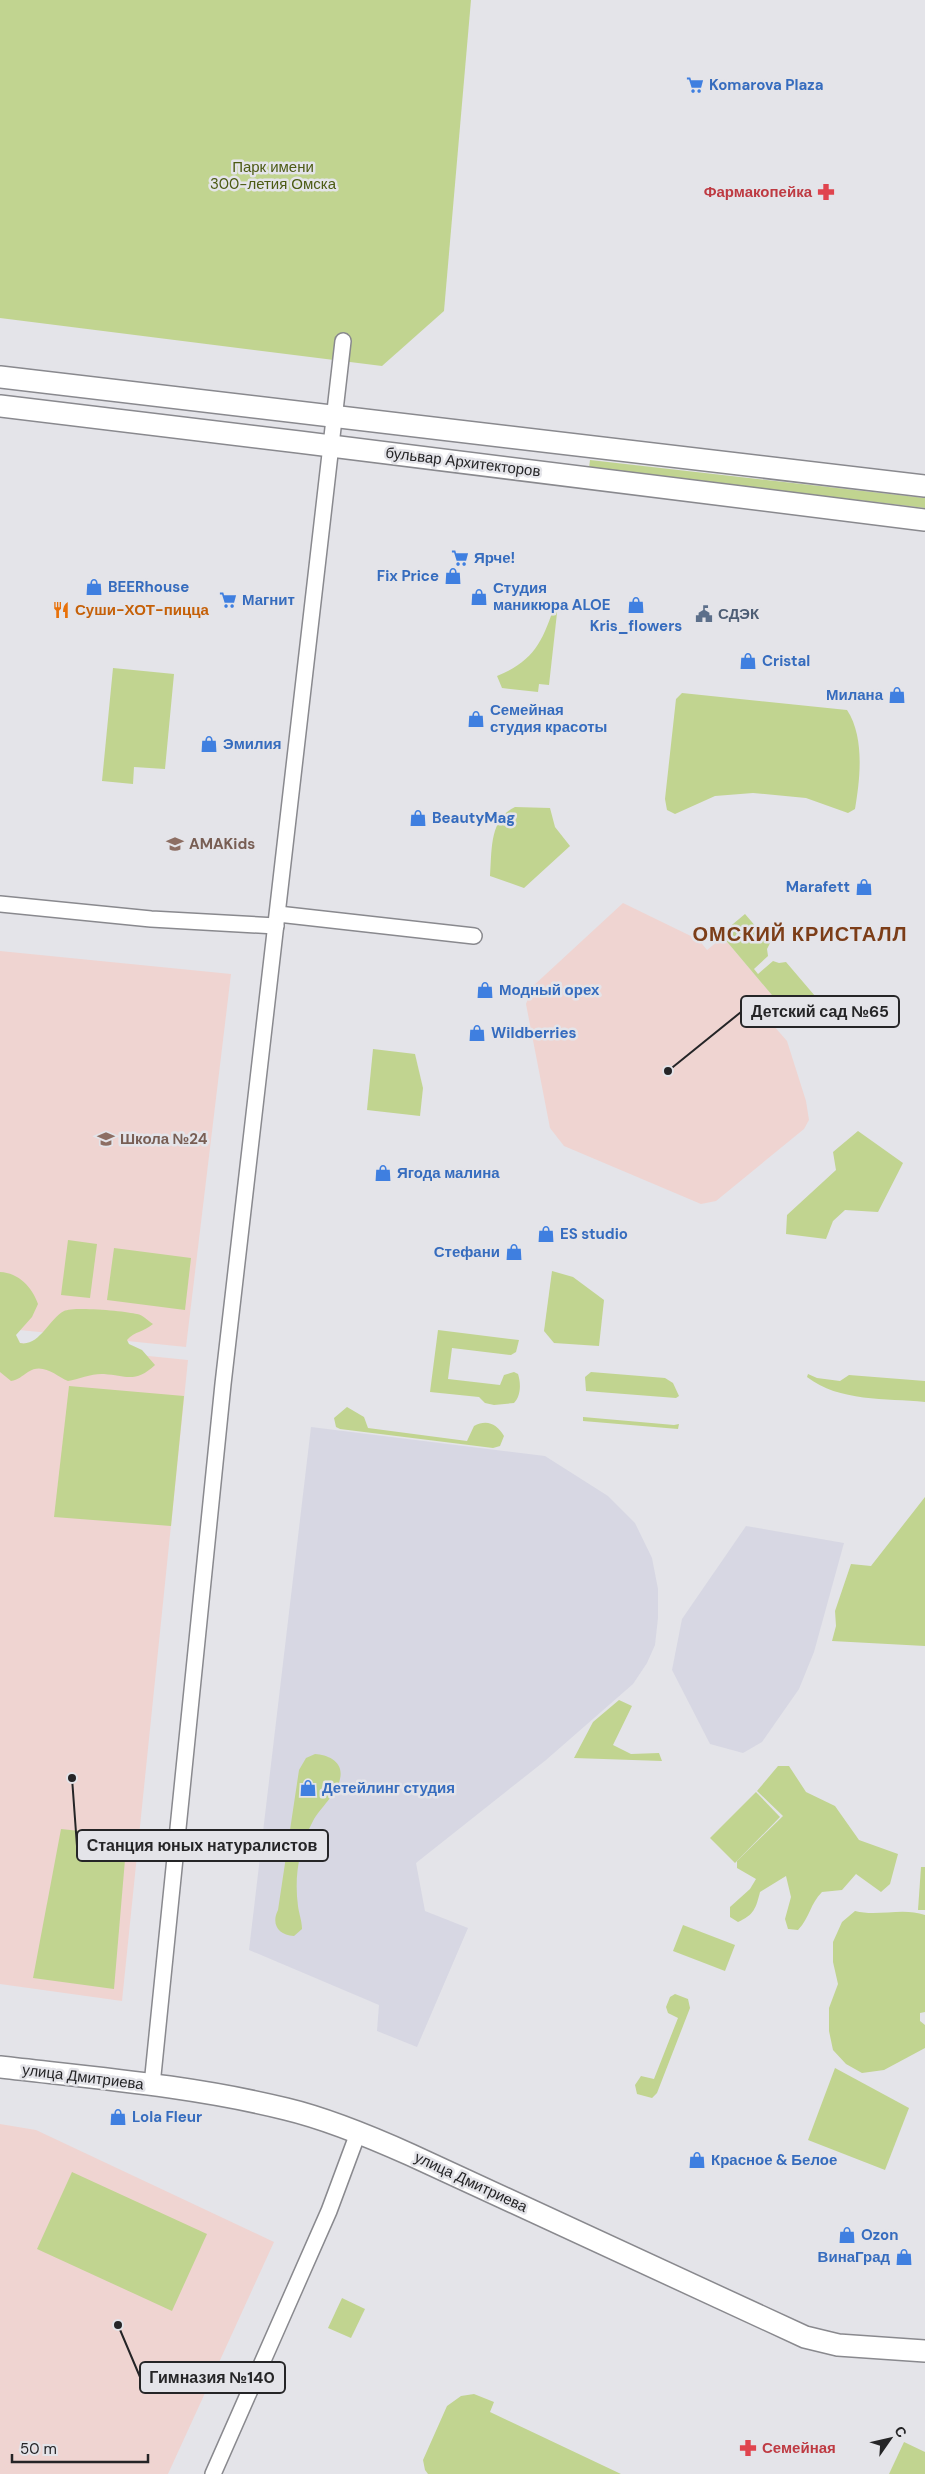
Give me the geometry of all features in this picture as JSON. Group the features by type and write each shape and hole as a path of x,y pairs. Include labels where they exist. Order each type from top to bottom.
{"main road":[{"name":"бульвар Архитекторов","path":"0,377 333,432 925,520"},
{"name":"бульвар Архитекторов","path":"0,406 333,432 925,486"},
{"name":"улица Дмитриева","path":"0,2067 152,2085 288,2109 358,2133 429,2163 805,2337 838,2345 925,2352"}],"street":[{"path":"152,2085 222,1393 343,341"},
{"path":"0,904 151,919 277,920 474,936"},
{"path":"213,2474 324,2222 358,2133"}],"shaded area":[{"path":"623,903 699,940 707,950 723,937 787,1013 773,1025 787,1041 806,1101 809,1120 804,1129 716,1201 701,1204 564,1146 550,1128 526,1004 532,987"},
{"name":"Школа №24","path":"0,951 231,974 186,1347 0,1328"},
{"path":"0,1341 188,1360 122,2001 0,1984"},
{"path":"311,1427 545,1456 608,1496 635,1523 652,1558 658,1589 658,1618 655,1645 647,1663 633,1684 546,1760 416,1863 425,1911 468,1928 417,2047 377,2031 379,2005 249,1950"},
{"path":"746,1526 844,1543 814,1652 799,1689 762,1742 743,1753 710,1744 672,1670 682,1619"},
{"path":"0,2124 36,2130 274,2242 168,2474 0,2474"}],"green space":[{"name":"Парк имени 300-летия Омска","path":"0,0 471,0 444,311 382,366 0,318"},
{"path":"590,460 925,498 925,508 589,468"},
{"path":"555,604 558,604 549,685 539,684 538,692 502,688 497,676 520,664 535,648 546,629"},
{"path":"113,668 174,674 165,769 134,767 133,784 102,781"},
{"path":"682,693 847,710 857,733 859,746 860,759 855,809 848,813 806,798 753,793 715,796 675,814 667,810 665,799 676,699"},
{"path":"515,807 550,808 555,827 570,846 524,888 490,876 492,846 496,828 500,819"},
{"path":"745,914 770,943 767,949 768,956 754,969 758,974 773,961 779,963 786,962 815,996 797,1011 787,1013 723,937 727,929"},
{"path":"373,1049 415,1054 423,1088 420,1116 367,1110"},
{"path":"858,1131 903,1163 878,1212 845,1210 833,1221 826,1239 786,1234 787,1215 836,1170 833,1152"},
{"path":"68,1240 97,1244 90,1298 61,1295"},
{"path":"114,1248 191,1258 185,1310 107,1300"},
{"path":"552,1271 573,1277 604,1300 599,1346 554,1343 544,1331"},
{"path":"0,1272 13,1275 24,1282 38,1304 32,1317 16,1335 20,1343 33,1341 64,1311 88,1309 131,1313 141,1316 153,1324 127,1340 129,1344 142,1350 155,1365 137,1376 125,1377 100,1374 68,1381 39,1368 11,1381 0,1372"},
{"path":"438,1330 519,1340 516,1352 511,1355 452,1348 448,1379 500,1385 504,1375 514,1372 518,1374 520,1385 518,1397 514,1403 494,1405 485,1403 479,1397 430,1392"},
{"path":"591,1372 665,1378 673,1383 679,1396 676,1398 586,1391 585,1377"},
{"path":"808,1374 817,1378 840,1381 849,1375 925,1381 925,1402 848,1395 820,1385 807,1377"},
{"path":"69,1386 184,1396 171,1526 54,1517"},
{"path":"347,1407 364,1417 368,1428 467,1441 474,1426 487,1423 498,1428 504,1436 500,1446 493,1448 340,1429 336,1427 334,1418"},
{"path":"583,1417 679,1424 678,1429 583,1421"},
{"path":"925,1497 925,1646 832,1641 836,1626 835,1611 851,1564 871,1566"},
{"path":"619,1700 632,1706 613,1745 631,1754 659,1753 662,1761 574,1758 593,1722"},
{"path":"315,1754 334,1760 338,1764 341,1773 336,1790 316,1816 304,1841 297,1873 297,1895 302,1929 294,1936 280,1931 275,1920 299,1770 306,1758"},
{"path":"778,1766 789,1766 806,1792 835,1806 859,1840 898,1854 890,1884 881,1892 856,1874 842,1890 822,1892 798,1930 788,1929 785,1919 791,1897 786,1876 760,1892 756,1907 748,1917 738,1922 730,1917 730,1907 750,1889 756,1879 737,1868 737,1861 783,1816 757,1791"},
{"path":"756,1792 780,1817 735,1863 710,1838"},
{"path":"61,1829 127,1836 114,1989 33,1978"},
{"path":"921,1867 925,1867 925,1910 918,1910"},
{"path":"855,1911 864,1913 908,1912 925,1915 925,2012 920,2013 920,2021 925,2025 925,2048 884,2070 862,2073 846,2064 833,2050 829,2031 829,2008 838,1984 833,1962 833,1942 842,1922"},
{"path":"683,1925 735,1945 725,1971 673,1951"},
{"path":"675,1994 688,1999 690,2008 657,2093 652,2098 637,2094 635,2085 641,2076 654,2079 678,2018 668,2013 666,2007 670,1997"},
{"path":"835,2068 909,2108 885,2170 808,2140"},
{"path":"72,2172 207,2234 172,2311 37,2249"},
{"path":"342,2298 365,2309 351,2338 328,2328"},
{"path":"474,2394 494,2402 490,2412 621,2474 428,2474 423,2460 447,2406 461,2396"},
{"path":"904,2442 925,2452 925,2474 889,2474"}],"place":[{"name":"Komarova Plaza","path":"695,85"},
{"name":"Фармакопейка","path":"826,192"},
{"name":"Ярче!","path":"460,558"},
{"name":"Fix Price","path":"453,576"},
{"name":"BEERhouse","path":"94,587"},
{"name":"Студия маникюра ALOE","path":"479,597"},
{"name":"Магнит","path":"228,600"},
{"name":"Kris_flowers","path":"636,605"},
{"name":"Суши-ХОТ-пицца","path":"61,610"},
{"name":"СДЭК","path":"704,614"},
{"name":"Cristal","path":"748,661"},
{"name":"Милана","path":"897,695"},
{"name":"Семейная студия красоты","path":"476,719"},
{"name":"Эмилия","path":"209,744"},
{"name":"BeautyMag","path":"418,818"},
{"name":"AMAKids","path":"175,844"},
{"name":"Marafett","path":"864,887"},
{"name":"Модный орех","path":"485,990"},
{"name":"Wildberries","path":"477,1033"},
{"name":"Детский сад №65","path":"668,1071"},
{"name":"Школа №24","path":"106,1139"},
{"name":"Ягода малина","path":"383,1173"},
{"name":"ES studio","path":"546,1234"},
{"name":"Стефани","path":"514,1252"},
{"name":"Станция юных натуралистов","path":"72,1778"},
{"name":"Детейлинг студия","path":"308,1788"},
{"name":"Lola Fleur","path":"118,2117"},
{"name":"Красное & Белое","path":"697,2160"},
{"name":"Ozon","path":"847,2235"},
{"name":"ВинаГрад","path":"904,2257"},
{"name":"Гимназия №140","path":"118,2325"},
{"name":"Семейная","path":"748,2448"}],"district":[{"name":"ОМСКИЙ КРИСТАЛЛ","path":"800,934"}]}
